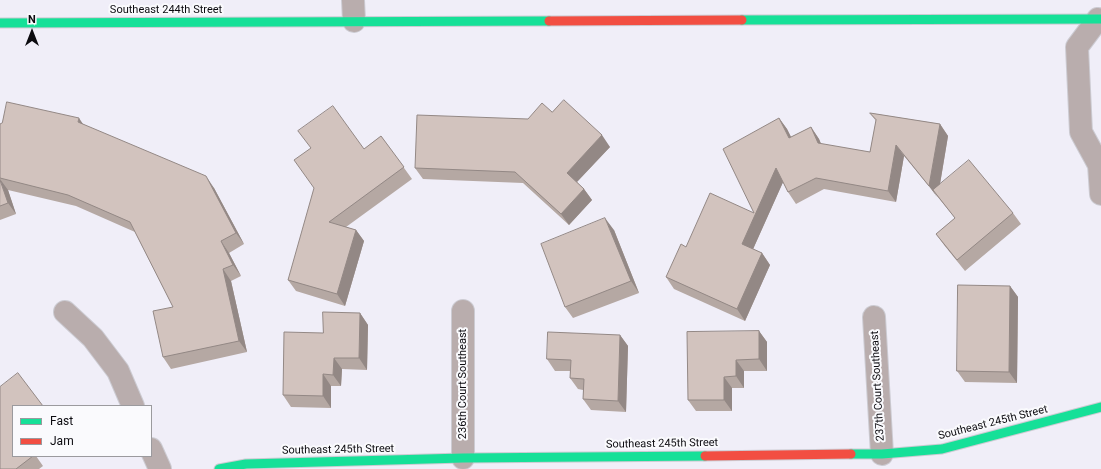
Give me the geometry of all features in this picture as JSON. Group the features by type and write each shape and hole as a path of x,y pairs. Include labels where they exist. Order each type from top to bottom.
{"street":[{"path":"353,0 354,22"},
{"path":"1099,16 1077,47 1081,132 1100,163 1101,194"},
{"name":"Southeast 244th Street","path":"0,22 354,22 1099,16"},
{"name":"236th Court Southeast","path":"463,311 463,458"},
{"path":"65,312 93,338 118,371 132,405"},
{"name":"237th Court Southeast","path":"874,317 882,454"},
{"name":"Southeast 245th Street","path":"219,469 246,464 463,458 882,454 942,449 1101,407"},
{"path":"152,451 160,469"}],"building":[{"path":"564,100 602,135 567,173 584,189 561,214 515,172 415,168 417,115 528,119 542,103 552,112"},
{"path":"7,102 79,118 78,122 206,176 236,233 221,241 233,265 223,269 239,341 163,357 153,311 173,307 130,222 68,195 0,178 0,124 2,123"},
{"path":"333,106 364,149 381,136 404,167 329,222 356,230 337,294 288,280 314,188 294,160 311,148 298,131"},
{"path":"870,113 940,124 929,186 896,145 888,191 816,178 788,192 776,168 742,244 762,253 737,309 666,277 681,244 686,247 710,193 754,213 723,149 779,118 789,138 811,127 818,143 870,152 876,120"},
{"path":"969,160 1013,213 957,260 936,234 955,218 933,190"},
{"path":"0,180 8,203 0,206"},
{"path":"605,218 631,281 565,307 541,244"},
{"path":"958,285 1010,286 1009,372 957,371"},
{"path":"323,312 360,313 359,358 334,358 333,375 323,374 323,396 283,395 284,332 323,333"},
{"path":"759,331 759,359 736,360 736,376 724,377 724,400 688,400 687,332"},
{"path":"548,332 620,335 618,401 583,399 584,379 570,378 571,360 547,359"},
{"path":"18,373 42,405 12,405 12,457 32,457 16,469 0,469 0,387"}],"traffic: fast":[{"path":"742,20 1101,19"},
{"path":"0,23 549,21"},
{"path":"851,454 882,454 942,449 1101,407"},
{"path":"219,469 246,464 463,458 705,456"}],"traffic: jam":[{"path":"549,21 742,20"},
{"path":"705,456 851,454"}]}
